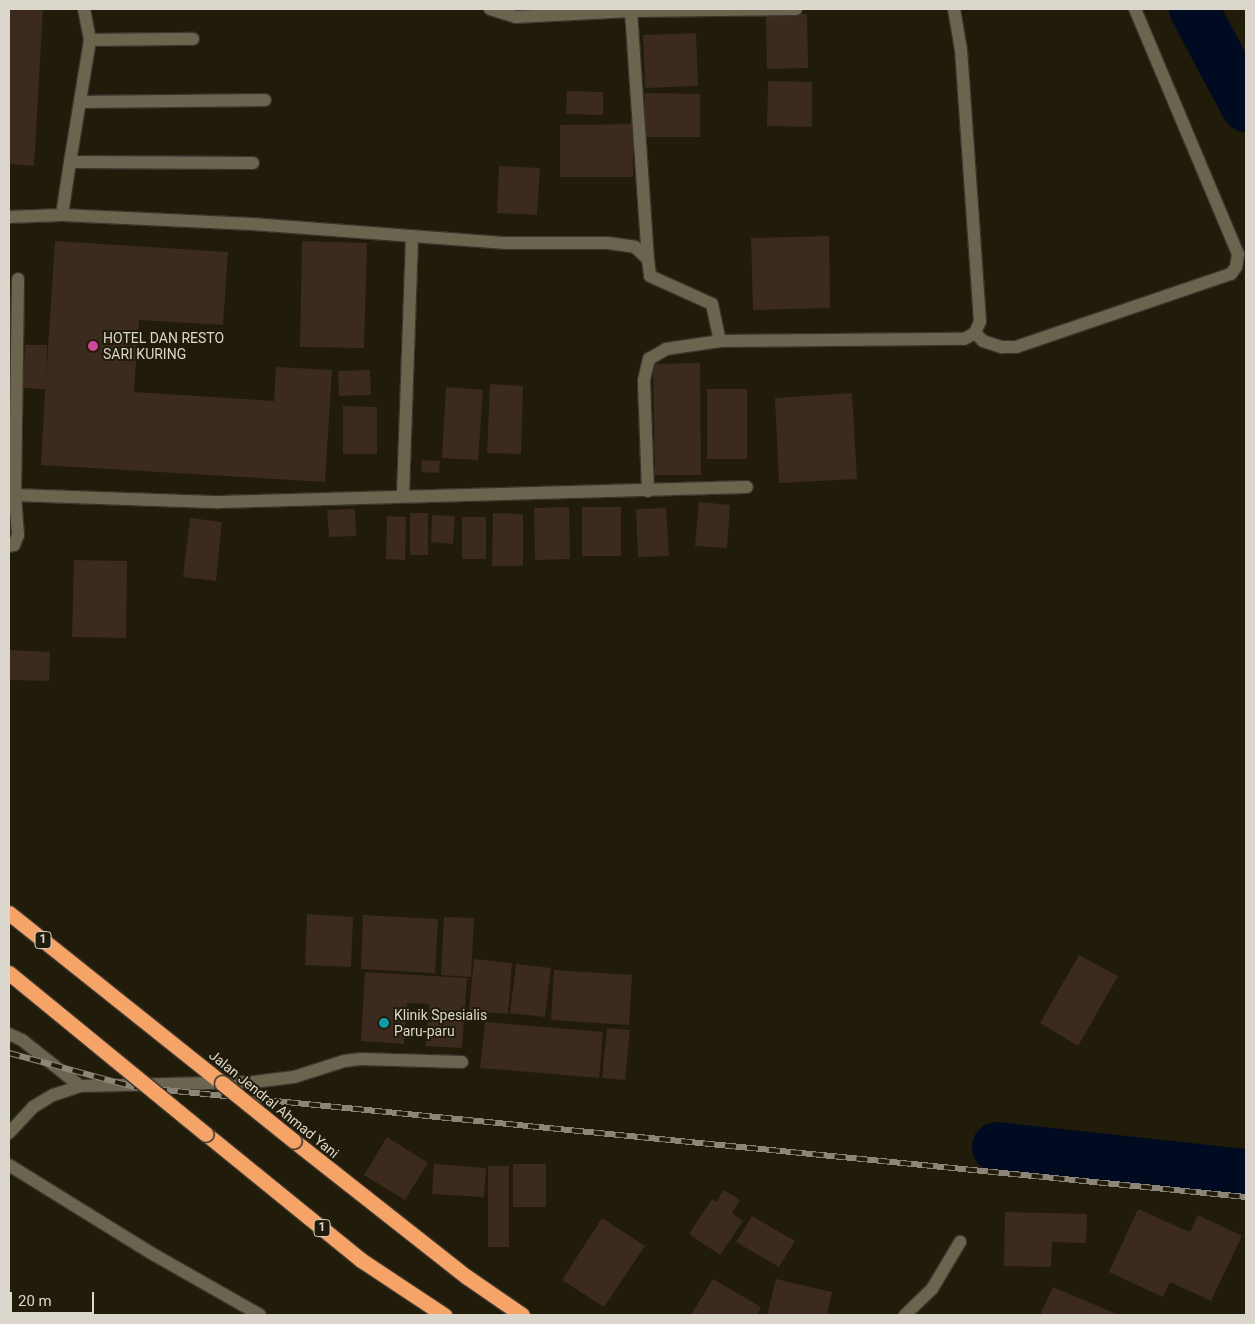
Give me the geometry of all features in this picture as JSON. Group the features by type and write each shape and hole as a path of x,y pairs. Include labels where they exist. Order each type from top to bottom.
{"highway":[{"name":"Jalan Jendral Ahmad Yani","path":"9,913 294,1142 467,1277 522,1315"},
{"name":"1","path":"9,973 362,1260 444,1315"}],"street":[{"path":"62,215 82,102 90,40 84,9"},
{"path":"490,9 516,17 631,11 796,9"},
{"path":"648,491 644,380 649,359 666,349 720,341 964,340 975,333 980,321 961,50 954,9"},
{"path":"975,333 983,341 1002,347 1016,347 1231,274 1236,267 1238,254 1135,9"},
{"path":"631,11 650,276 712,304 720,341"},
{"path":"90,40 193,39"},
{"path":"82,102 264,100"},
{"path":"70,162 253,163"},
{"path":"9,217 62,215 506,243 608,243 635,247 648,259"},
{"path":"402,495 412,236"},
{"path":"9,546 14,545 18,535 15,495 18,279"},
{"path":"15,495 220,502 402,495 648,491 747,487"},
{"path":"9,1034 22,1040 80,1086"},
{"path":"9,1132 33,1107 53,1095 80,1086 254,1082 294,1077 344,1061 361,1059 462,1062"},
{"path":"9,1164 151,1254 260,1315"},
{"path":"904,1315 932,1289 960,1242"}],"building":[{"path":"9,9 43,9 34,166 9,164"},
{"path":"807,14 808,68 767,69 766,15"},
{"path":"696,33 698,86 645,88 643,35"},
{"path":"768,81 812,82 812,127 767,126"},
{"path":"567,91 603,92 603,115 566,114"},
{"path":"645,93 700,94 700,137 645,137"},
{"path":"633,124 633,177 560,177 560,125"},
{"path":"499,166 540,168 537,215 497,213"},
{"path":"829,236 830,308 753,310 751,238"},
{"name":"HOTEL DAN RESTO SARI KURING","path":"55,241 228,252 223,325 139,320 134,392 274,401 276,367 332,370 325,482 41,465 45,389 23,388 25,345 47,345 46,379"},
{"path":"302,241 367,243 364,348 300,347"},
{"path":"700,363 701,475 655,475 653,364"},
{"path":"370,370 371,395 339,396 338,371"},
{"path":"490,384 523,386 521,454 487,453"},
{"path":"446,387 483,390 478,460 442,458"},
{"path":"707,389 747,389 747,459 707,459"},
{"path":"852,393 857,479 779,483 775,398"},
{"path":"343,406 377,407 377,454 343,454"},
{"path":"422,460 440,461 439,473 421,472"},
{"path":"699,502 730,505 727,548 695,546"},
{"path":"569,507 570,559 535,560 534,508"},
{"path":"582,507 621,507 621,556 582,556"},
{"path":"666,508 669,556 638,557 636,509"},
{"path":"355,509 356,536 329,537 327,510"},
{"path":"410,513 428,513 428,555 410,555"},
{"path":"493,513 523,514 523,566 492,566"},
{"path":"432,515 455,516 453,544 431,542"},
{"path":"387,516 406,517 405,560 386,559"},
{"path":"462,517 486,517 486,559 462,559"},
{"path":"190,518 222,522 216,581 183,577"},
{"path":"74,560 127,561 126,638 72,637"},
{"path":"9,650 50,652 49,681 9,680"},
{"path":"307,914 353,917 351,967 305,965"},
{"path":"363,915 438,919 435,973 361,969"},
{"path":"444,917 474,918 471,977 441,975"},
{"path":"1079,955 1118,976 1078,1046 1040,1023"},
{"path":"474,959 512,963 508,1014 469,1011"},
{"path":"516,964 551,968 545,1017 510,1013"},
{"path":"554,970 632,975 629,1025 551,1020"},
{"name":"Klinik Spesialis Paru-paru","path":"365,972 467,978 462,1048 426,1046 429,1004 407,1003 404,1044 361,1041"},
{"path":"485,1022 603,1032 599,1078 480,1068"},
{"path":"607,1028 630,1030 625,1080 602,1078"},
{"path":"387,1137 428,1163 405,1200 364,1175"},
{"path":"434,1164 486,1168 484,1197 432,1194"},
{"path":"513,1164 546,1164 546,1207 513,1207"},
{"path":"488,1166 509,1166 509,1247 488,1247"},
{"path":"724,1190 740,1200 732,1213 743,1221 720,1255 689,1234 712,1199 716,1202"},
{"path":"1138,1209 1190,1232 1198,1215 1242,1236 1211,1301 1170,1282 1163,1297 1109,1272"},
{"path":"1005,1212 1087,1214 1086,1243 1052,1242 1051,1267 1004,1266"},
{"path":"752,1216 795,1241 779,1267 736,1242"},
{"path":"602,1218 645,1246 604,1307 562,1280"},
{"path":"713,1279 761,1307 757,1315 691,1315"},
{"path":"776,1279 832,1292 827,1315 767,1315"},
{"path":"1053,1287 1119,1315 1040,1315"}],"waterway":[{"path":"1194,9 1246,107"},
{"path":"997,1147 1246,1174"}],"railway":[{"path":"9,1053 134,1087 1246,1197"}],"place":[{"name":"HOTEL DAN RESTO SARI KURING","path":"93,346"},
{"name":"Klinik Spesialis Paru-paru","path":"384,1023"}]}
